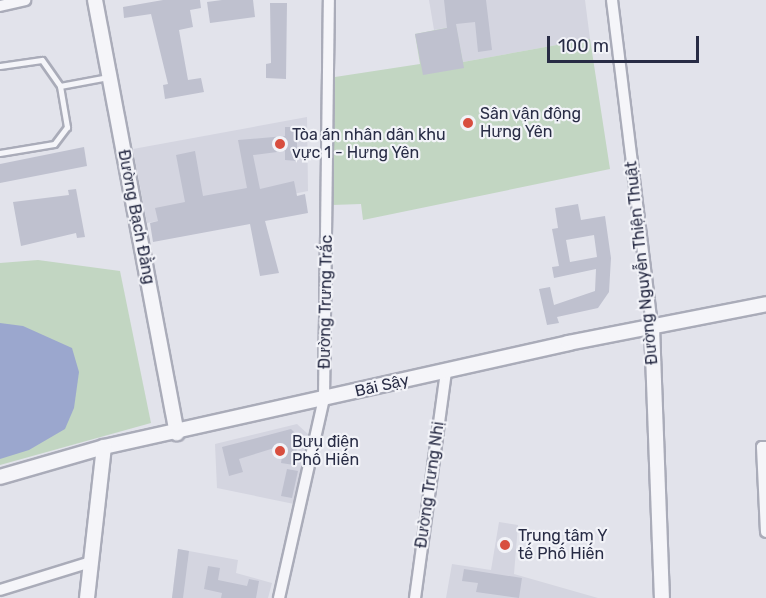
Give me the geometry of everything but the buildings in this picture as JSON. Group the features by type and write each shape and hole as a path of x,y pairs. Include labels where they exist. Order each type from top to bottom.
{"street":[{"path":"0,6 25,0"},
{"name":"Đường Bạch Đằng","path":"95,0 177,433"},
{"name":"Đường Trưng Trắc","path":"279,598 324,399 329,0"},
{"name":"Đường Nguyễn Thiện Thuật","path":"612,0 652,327 662,598"},
{"name":"Bãi Sậy","path":"0,477 105,447 177,433 446,371 766,304"},
{"name":"Đường Trưng Nhị","path":"415,598 446,371"},
{"path":"87,598 105,447"},
{"path":"766,447 762,447 766,532"},
{"path":"0,590 91,562"}],"lane":[{"path":"0,66 42,60 60,86 67,127 62,139 0,153"},
{"path":"60,86 110,77"}],"shaded area":[{"path":"429,0 585,0 590,39 463,62 456,26 434,30"},
{"path":"307,117 308,191 147,223 133,149"},
{"name":"Bưu điện Phố Hiến","path":"297,424 309,435 294,504 217,488 215,444"},
{"name":"Trung tâm Y tế Phố Hiến","path":"499,522 518,525 514,574 598,598 446,598 452,564 491,570"},
{"path":"178,549 238,560 236,573 272,583 268,598 172,598"}],"green space":[{"name":"Sân vận động Hưng Yên","path":"456,26 463,62 590,39 610,169 363,220 361,204 332,205 335,77 420,64 415,34"},
{"path":"38,260 120,271 151,423 0,465 0,263"}],"water":[{"path":"0,323 23,326 72,348 79,372 74,408 65,429 29,450 0,459"}],"place":[{"name":"Sân vận động Hưng Yên","path":"468,123"},
{"name":"Tòa án nhân dân khu vực 1 - Hưng Yên","path":"280,144"},
{"name":"Bưu điện Phố Hiến","path":"280,451"},
{"name":"Trung tâm Y tế Phố Hiến","path":"505,545"}]}
